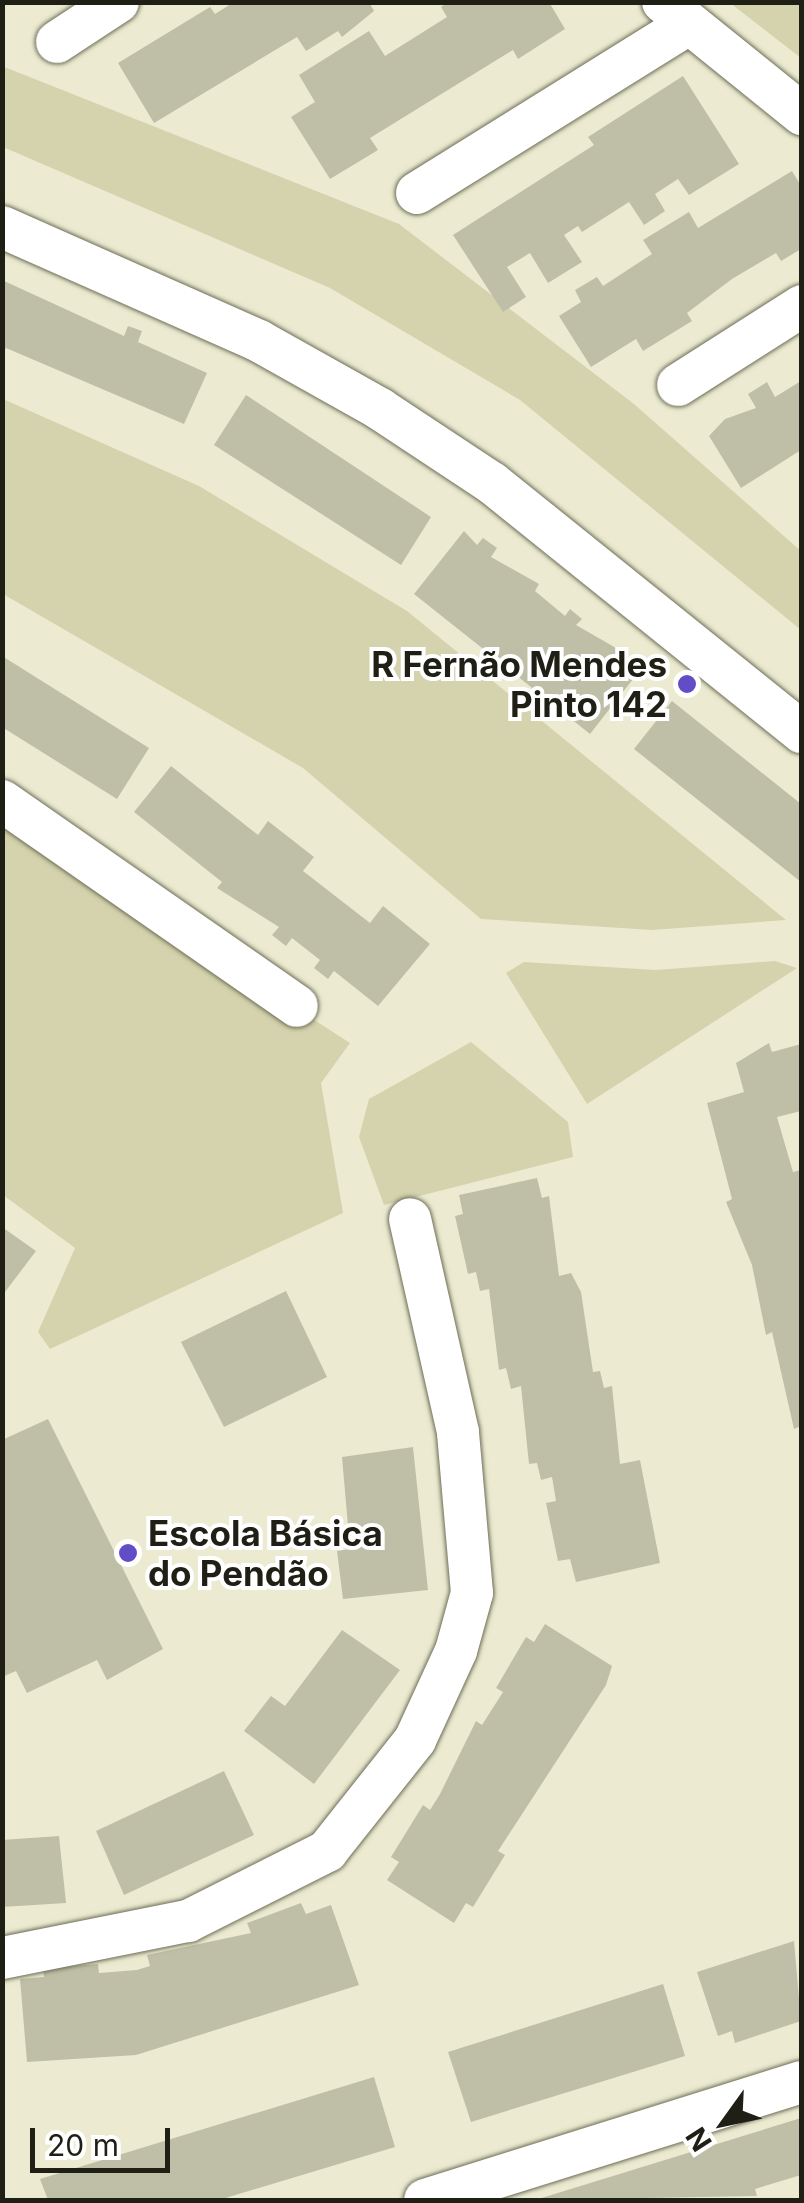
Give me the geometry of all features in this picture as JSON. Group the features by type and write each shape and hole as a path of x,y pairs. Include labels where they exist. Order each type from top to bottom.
{"street":[{"path":"57,42 118,2"},
{"path":"417,194 675,14 802,114"},
{"path":"2,227 259,341 380,409 492,483 802,732"},
{"path":"678,385 802,306"},
{"path":"2,801 297,1006"},
{"path":"2,1958 188,1921 327,1851 414,1740 456,1651 472,1592 458,1432 410,1219"},
{"path":"425,2200 802,2082"}],"green space":[{"path":"730,3 801,3 801,58"},
{"path":"2,66 399,224 634,404 801,551 801,630 520,400 330,288 3,147"},
{"path":"3,399 199,486 407,611 786,920 652,930 481,919 303,768 3,594"},
{"path":"2,819 350,1043 321,1083 343,1213 50,1349 38,1332 75,1248 3,1195"},
{"path":"775,961 797,968 587,1104 506,973 524,962 656,970"},
{"path":"471,1042 568,1122 573,1157 384,1205 359,1137 369,1099"}],"building":[{"path":"234,2 369,2 374,11 342,37 338,31 306,51 297,37 154,123 118,63 210,7 215,14"},
{"path":"448,2 549,2 565,29 518,59 513,50 370,138 378,150 330,179 291,117 315,102 299,75 369,31 385,56 447,17 441,7"},
{"path":"683,76 739,164 689,195 678,179 655,194 665,211 644,225 629,202 582,232 578,226 564,235 582,262 548,283 530,253 507,267 526,297 503,312 453,235 594,145 588,137"},
{"path":"792,171 801,186 801,249 781,261 776,253 732,279 687,313 692,321 643,351 636,339 591,367 559,316 581,302 575,290 597,277 603,286 652,254 643,240 689,212 698,228"},
{"path":"2,280 124,336 128,326 142,331 138,342 207,373 184,424 6,348 2,354"},
{"path":"801,381 801,450 741,488 709,436 725,419 756,408 748,394 767,382 775,397"},
{"path":"246,395 431,517 401,565 214,445"},
{"path":"464,531 477,545 483,538 497,548 491,557 539,584 535,591 565,616 570,609 582,619 576,625 623,652 618,659 637,674 590,734 414,594"},
{"path":"2,656 149,748 117,799 2,727"},
{"path":"672,701 801,804 801,882 634,749"},
{"path":"171,766 258,835 268,821 314,857 303,871 370,923 383,906 430,944 378,1006 334,971 328,979 314,968 320,960 292,938 286,946 272,935 279,927 217,888 222,882 134,812"},
{"path":"769,1043 772,1052 801,1044 801,1111 777,1117 793,1172 801,1170 801,1426 794,1429 772,1332 766,1335 752,1265 726,1202 732,1199 707,1103 744,1092 736,1063"},
{"path":"537,1178 542,1198 549,1196 559,1276 571,1273 581,1292 593,1372 600,1371 604,1388 612,1386 620,1464 640,1460 660,1563 576,1582 570,1559 558,1561 546,1503 556,1501 552,1477 541,1480 537,1463 529,1464 521,1386 511,1389 506,1368 499,1370 489,1289 480,1291 476,1272 468,1274 455,1216 463,1214 459,1195"},
{"path":"2,1227 36,1251 2,1296"},
{"path":"286,1291 327,1377 224,1427 181,1342"},
{"path":"48,1419 163,1649 107,1680 97,1660 27,1693 16,1671 2,1677 2,1440"},
{"path":"413,1447 428,1590 343,1599 337,1551 350,1549 342,1457"},
{"path":"545,1624 612,1666 606,1685 498,1851 505,1855 473,1907 466,1903 454,1923 387,1880 399,1862 391,1857 423,1805 430,1810 440,1794 476,1721 482,1725 503,1692 496,1688 526,1637 534,1642"},
{"path":"342,1630 400,1670 314,1784 244,1731 271,1696 285,1706"},
{"path":"224,1771 254,1835 124,1895 96,1831"},
{"path":"59,1836 66,1903 2,1907 2,1840"},
{"path":"301,1903 306,1914 331,1905 359,1985 136,2055 27,2062 20,1979 44,1977 43,1968 98,1964 99,1973 137,1970 150,1966 147,1955 251,1933 247,1923"},
{"path":"794,1941 801,2021 735,2043 732,2031 718,2036 697,1972"},
{"path":"663,1984 685,2056 471,2122 448,2052"},
{"path":"374,2077 395,2147 219,2200 48,2200 40,2179"},
{"path":"801,2118 801,2175 755,2189 757,2196 535,2200"}],"place":[{"name":"R Fernão Mendes Pinto 142","path":"687,684"},
{"name":"Escola Básica do Pendão","path":"128,1553"}]}
